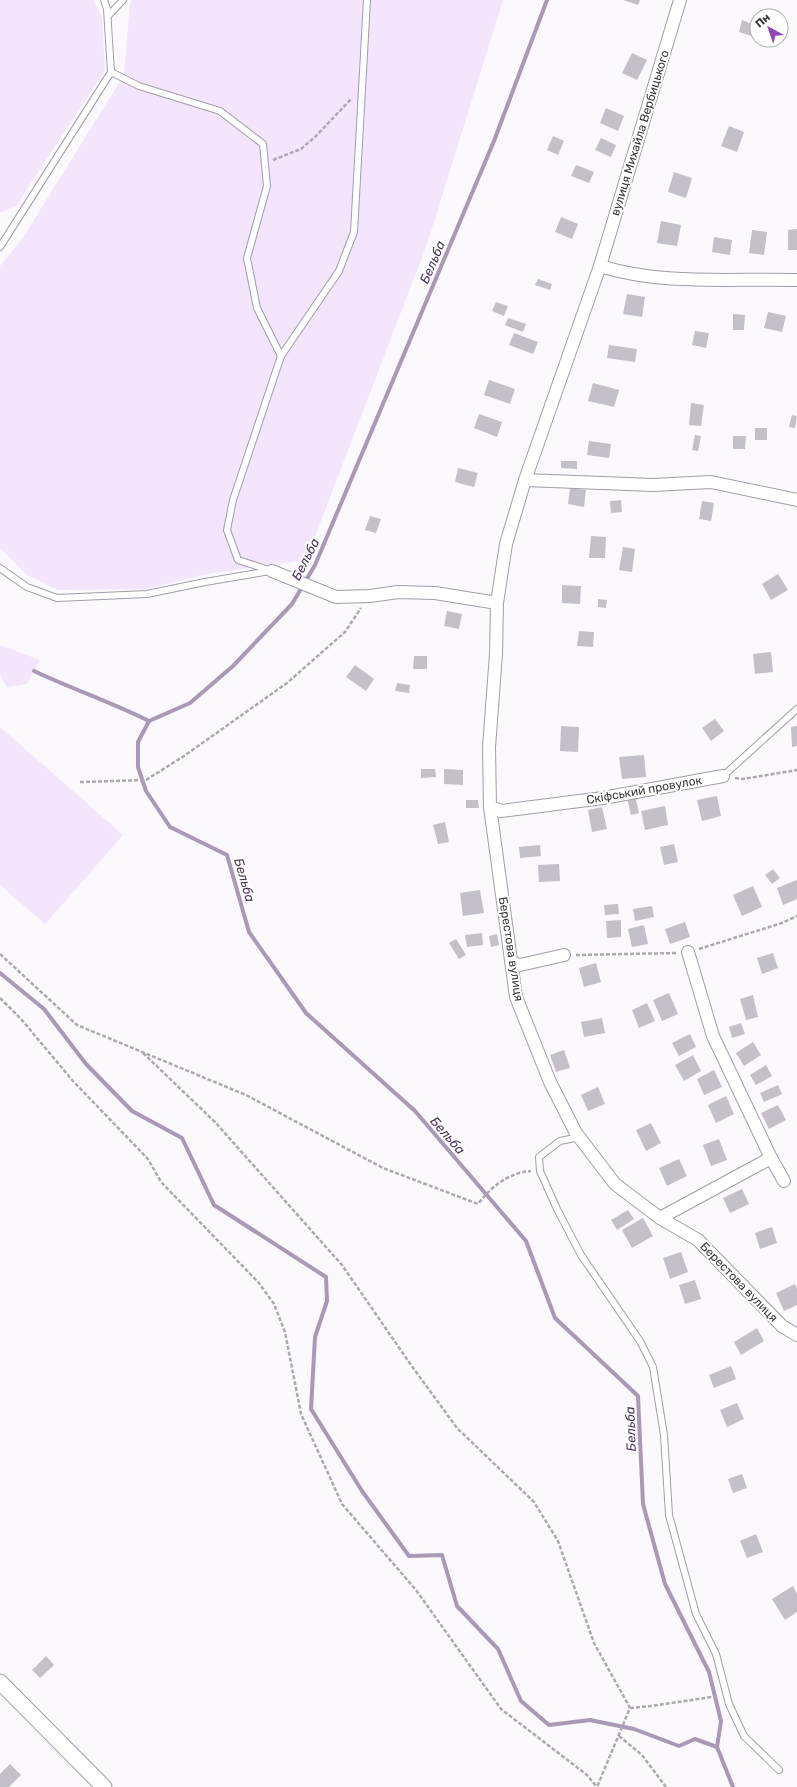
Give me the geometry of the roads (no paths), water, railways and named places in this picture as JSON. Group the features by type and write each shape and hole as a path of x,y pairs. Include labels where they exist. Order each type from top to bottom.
{"street":[{"name":"вулиця Михайла Вербицького","path":"525,480 600,266 680,0"},
{"path":"600,266 616,271 684,280 797,280"},
{"path":"525,480 653,485 711,482 797,500"},
{"name":"Берестова вулиця","path":"525,480 506,544 497,603 496,654 489,747 490,807 516,998 550,1082 580,1137 615,1184 660,1218 698,1240 782,1326 797,1335"},
{"path":"272,571 336,597 370,596 398,592 435,593 497,603"},
{"name":"Скіфський провулок","path":"490,807 501,811 603,798 722,776"},
{"path":"688,952 713,1036 771,1158 784,1181"},
{"path":"512,963 520,965 564,955"},
{"path":"660,1218 771,1158"},
{"path":"0,1682 104,1787"}],"lane":[{"path":"0,247 111,72 108,9 104,0"},
{"path":"108,16 124,0"},
{"path":"272,571 238,560 227,530 233,500 281,356 339,271 354,232 367,0"},
{"path":"111,72 139,86 220,111 263,144 267,186 247,258 257,308 281,356"},
{"path":"0,235 4,241"},
{"path":"0,568 27,587 57,598 147,594 205,582 272,571"},
{"path":"722,776 797,709"},
{"path":"580,1137 560,1141 539,1157 540,1171 557,1210 581,1254 640,1341 653,1367 664,1435 669,1515 696,1614 716,1654 729,1704 744,1736 780,1770"}],"waterway":[{"name":"Бельба","path":"547,0 494,141 315,565 292,604 233,666 190,703 149,721 138,742 138,767 146,791 170,827 227,855 249,932 306,1013 415,1111 526,1241 555,1318 638,1396 643,1504 665,1584 709,1672 721,1721 717,1747"},
{"path":"34,671 149,721"},
{"path":"0,973 44,1009 86,1064 132,1111 182,1138 214,1205 326,1277 327,1301 315,1337 311,1409 362,1491 409,1556 442,1555 457,1606 498,1649 521,1701 549,1725 590,1720 634,1729 679,1746 695,1739 717,1747 733,1787"}]}
